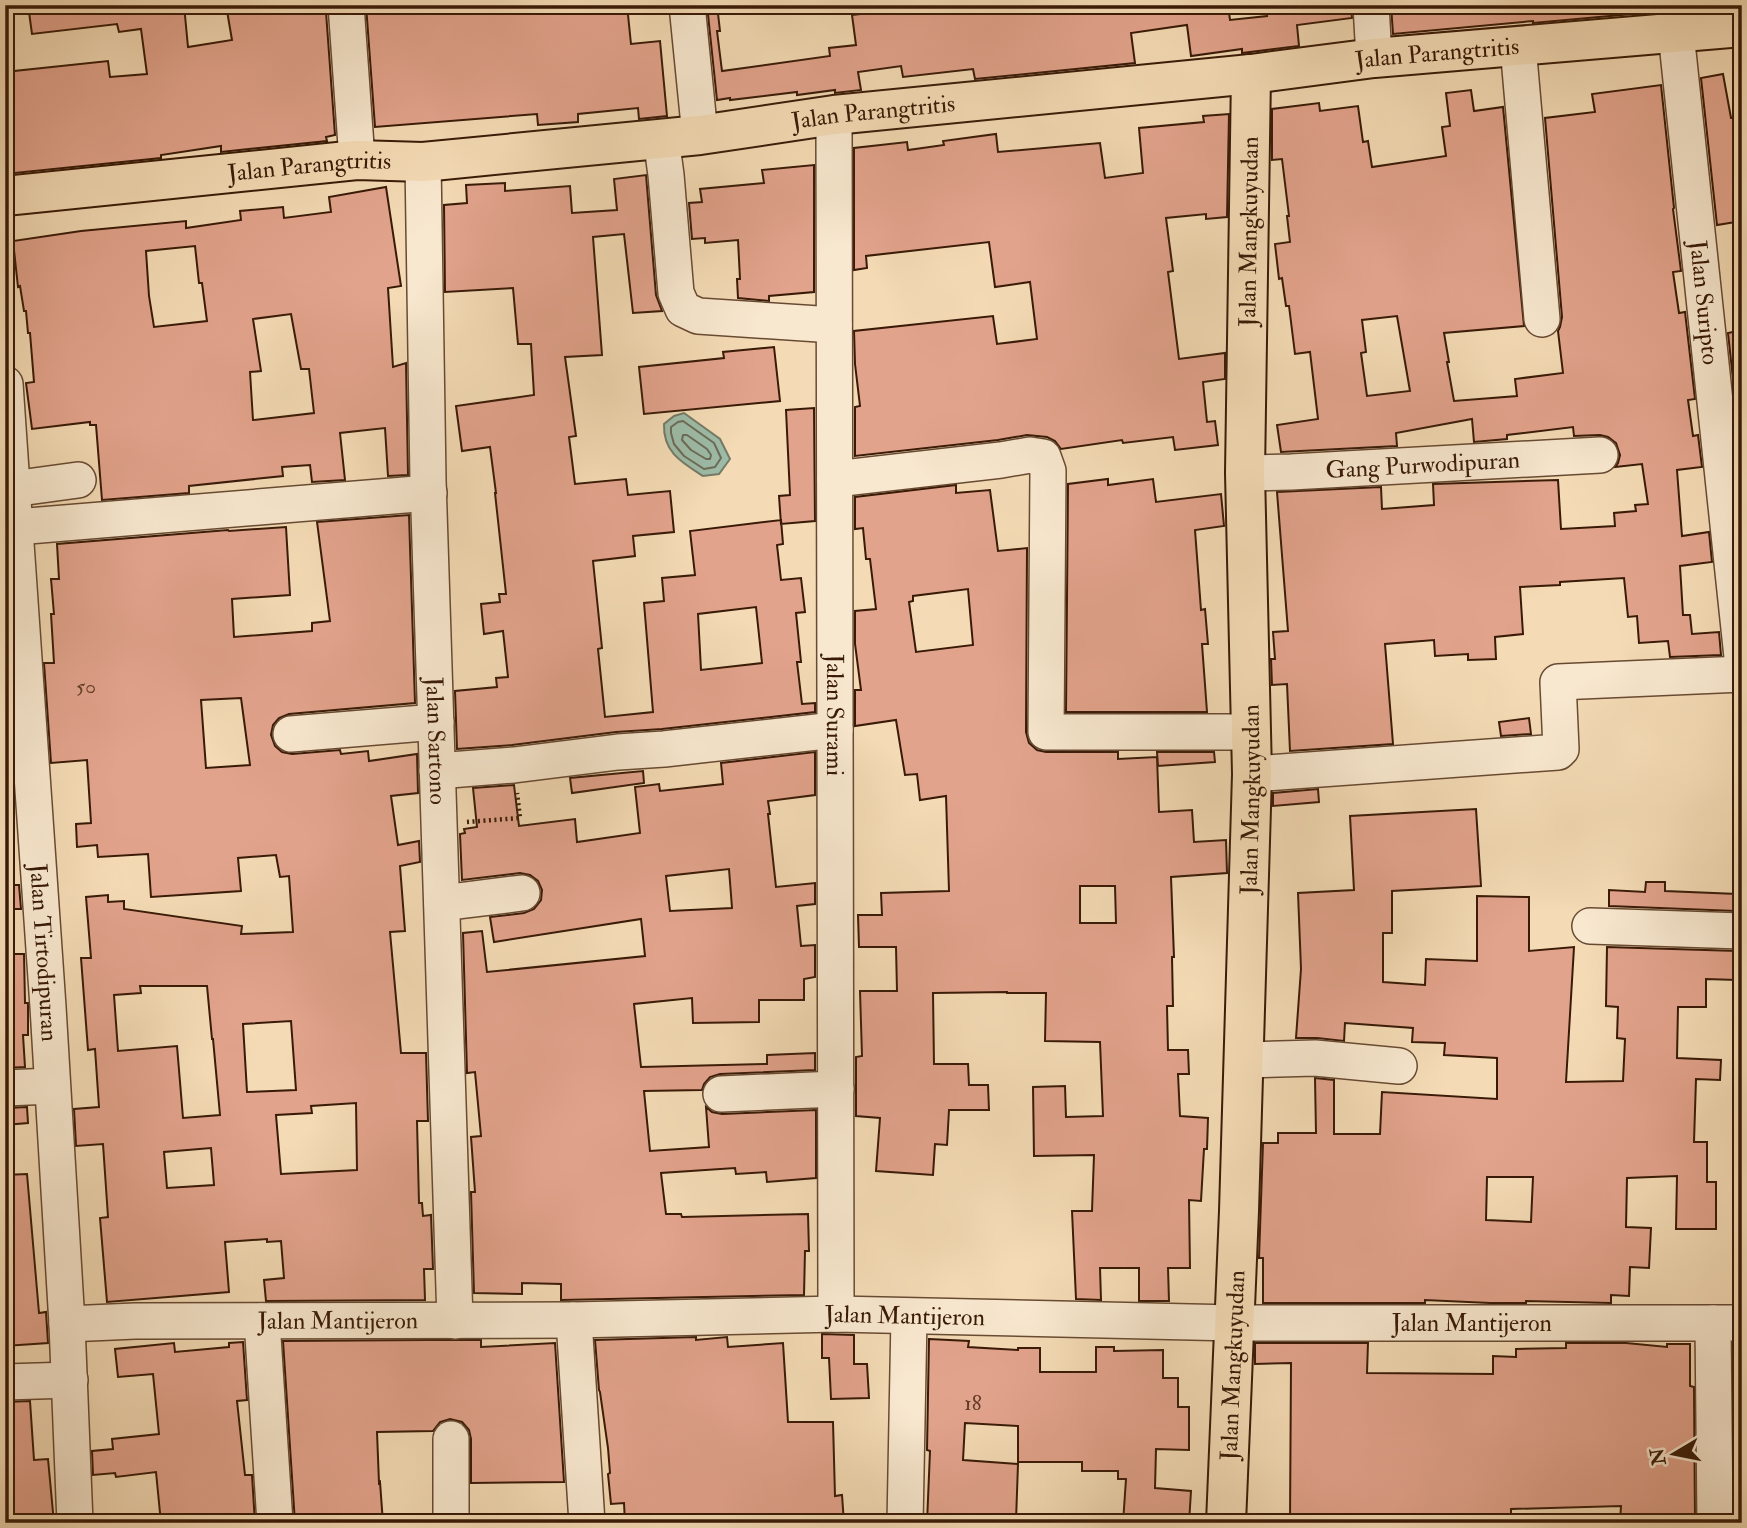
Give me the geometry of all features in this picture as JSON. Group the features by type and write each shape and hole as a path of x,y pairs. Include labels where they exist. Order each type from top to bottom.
{"main road":[{"name":"Jalan Parangtritis","path":"5,196 357,160 423,162 700,135 834,115 1251,74 1374,58 1742,27"},
{"name":"Jalan Mangkuyudan","path":"1226,1523 1252,774 1245,473 1251,74"}],"street":[{"path":"346,5 357,160"},
{"path":"687,5 700,135"},
{"path":"1371,5 1374,58"},
{"name":"Jalan Suripto","path":"1676,33 1739,602 1742,657"},
{"path":"1518,46 1542,319"},
{"name":"Jalan Surami","path":"834,115 836,1314"},
{"path":"661,138 676,293 683,309 698,316 834,325"},
{"name":"Jalan Sartono","path":"423,162 429,493 455,1321"},
{"name":"Jalan Tirtodipuran","path":"5,384 16,527 13,606 52,1086 67,1324 75,1523"},
{"path":"835,479 1030,455 1043,457 1048,471 1046,732 1251,732"},
{"name":"Gang Purwodipuran","path":"1245,473 1600,455"},
{"path":"12,489 78,480"},
{"path":"16,527 429,493"},
{"path":"1252,774 1558,751 1561,748 1558,682 1742,674"},
{"path":"291,734 436,722"},
{"path":"437,771 835,730"},
{"path":"442,903 522,893"},
{"path":"1590,926 1742,931"},
{"path":"1244,1060 1315,1058 1399,1066"},
{"path":"5,1088 52,1086"},
{"path":"721,1094 836,1089"},
{"name":"Jalan Mantijeron","path":"67,1324 135,1321 573,1320 836,1314 1235,1323 1727,1323"},
{"path":"905,1523 909,1317"},
{"path":"573,1320 587,1523"},
{"path":"262,1321 275,1523"},
{"path":"1715,1523 1727,1323"},
{"path":"5,1382 69,1380"},
{"path":"451,1439 451,1523"}],"water":[{"path":"684,413 720,439 730,459 719,474 703,476 681,461 670,449 664,434 664,424 674,416"}],"building":[{"path":"28,5 184,5 188,47 232,40 226,5 317,5 318,13 326,12 335,135 326,137 327,141 221,152 221,146 161,155 161,158 5,174 5,72 108,61 110,77 147,74 141,29 119,32 117,24 32,34"},
{"path":"366,5 627,5 631,44 660,41 667,116 639,119 638,108 578,114 578,122 538,125 537,114 375,127"},
{"path":"707,5 717,5 722,71 830,56 829,48 856,45 852,15 877,12 877,5 1228,5 1230,20 1267,16 1265,5 1351,5 1352,18 1297,25 1299,46 1242,53 1242,49 1191,56 1187,25 1131,33 1135,63 975,79 973,69 903,77 901,66 858,72 861,90 797,95 797,92 717,100"},
{"path":"1391,5 1643,5 1643,13 1393,34"},
{"path":"1723,74 1731,118 1742,117 1742,221 1717,225 1701,78"},
{"path":"1661,85 1681,271 1673,272 1679,313 1685,312 1695,399 1688,400 1693,436 1698,435 1702,467 1677,470 1682,536 1709,532 1712,562 1680,566 1683,615 1690,615 1692,634 1719,632 1721,655 1670,657 1668,641 1639,643 1637,616 1628,617 1624,578 1520,587 1523,634 1495,637 1496,659 1468,660 1468,654 1435,656 1434,640 1385,644 1393,744 1290,751 1287,684 1272,685 1271,659 1275,659 1273,632 1288,631 1277,492 1381,487 1382,509 1434,505 1433,484 1558,480 1561,529 1615,526 1614,513 1636,511 1635,505 1648,504 1642,464 1615,467 1620,455 1616,443 1600,435 1574,436 1573,427 1474,442 1472,419 1396,433 1397,446 1281,452 1277,425 1318,419 1310,352 1295,354 1289,306 1286,306 1282,278 1279,279 1275,244 1290,242 1289,216 1282,159 1272,160 1272,109 1319,103 1320,111 1358,106 1363,142 1368,141 1372,167 1446,156 1442,127 1450,126 1446,93 1471,90 1474,111 1503,107 1524,326 1444,333 1454,401 1517,396 1515,379 1563,373 1558,331 1562,317 1545,118 1595,112 1592,94","holes":["1397,316 1410,391 1367,396 1361,353 1366,352 1362,320"]},
{"path":"1229,114 1227,217 1206,219 1206,214 1166,218 1173,271 1168,272 1179,359 1225,353 1225,379 1203,382 1207,422 1215,421 1218,445 1175,450 1173,437 1123,443 1122,440 1061,449 1055,441 1047,437 1027,435 855,456 855,407 860,406 854,331 993,316 997,344 1037,339 1030,282 995,287 989,242 866,256 867,268 854,270 854,148 907,142 908,150 944,145 943,141 996,134 998,152 1100,143 1105,178 1143,173 1139,128 1204,122 1203,116"},
{"path":"814,165 814,292 769,296 769,301 738,298 738,240 705,243 705,238 692,239 689,203 702,202 700,189 764,183 762,170"},
{"path":"646,175 656,295 662,311 633,313 624,234 593,237 602,355 565,357 576,436 569,437 575,484 626,479 628,495 670,491 674,532 633,536 635,556 593,561 602,648 598,649 605,717 653,712 644,603 664,601 662,578 695,575 690,531 781,520 783,544 777,545 781,580 801,578 805,612 796,613 801,662 797,662 802,704 815,703 815,712 457,749 455,691 497,687 496,678 508,677 503,631 484,634 481,604 500,602 499,594 506,594 490,447 462,451 456,406 534,395 531,344 518,344 513,288 445,292 444,205 467,203 466,185 505,183 505,191 570,186 572,213 617,210 614,179","holes":["756,607 762,663 701,670 698,614"]},
{"path":"386,187 401,286 388,288 393,367 406,363 408,475 388,476 385,428 340,433 345,480 312,482 310,465 282,467 283,476 189,486 189,493 102,500 96,425 90,425 90,422 32,429 26,383 34,382 30,333 20,286 18,287 13,241 81,231 186,221 186,228 241,220 240,211 283,207 284,218 331,212 329,197","holes":["195,246 207,321 154,327 146,251","291,314 301,369 309,369 314,413 253,420 250,372 261,371 253,319"]},
{"path":"1742,330 1742,462 1728,333"},
{"path":"774,347 780,401 644,414 639,367 724,358 723,352"},
{"path":"814,408 815,521 781,524 779,496 790,495 786,410"},
{"path":"1108,479 1108,485 1153,479 1156,502 1221,494 1224,526 1195,530 1201,610 1205,609 1208,644 1202,644 1207,712 1066,712 1068,484"},
{"path":"956,485 956,493 990,490 998,551 1027,548 1026,732 1029,743 1037,750 1046,752 1118,752 1118,759 1157,757 1159,812 1192,810 1194,842 1226,840 1227,873 1171,877 1174,957 1173,1006 1167,1006 1168,1050 1188,1050 1189,1074 1178,1074 1180,1116 1208,1118 1201,1201 1189,1200 1190,1268 1168,1268 1169,1301 1139,1301 1139,1268 1100,1268 1101,1300 1076,1299 1072,1211 1092,1211 1094,1155 1034,1156 1033,1087 1065,1086 1066,1117 1103,1116 1100,1042 1045,1041 1046,993 933,993 934,1064 968,1064 969,1085 988,1085 989,1110 949,1110 947,1145 935,1144 933,1175 876,1171 880,1118 856,1116 856,1057 862,1056 860,991 897,991 896,947 859,947 858,915 882,915 881,893 949,891 946,796 920,800 917,774 905,775 896,720 855,726 855,690 861,690 855,644 855,611 876,609 863,528 855,529 855,497","holes":["968,589 973,645 916,652 909,602 913,601 913,596","1080,886 1115,886 1116,923 1080,923"]},
{"path":"409,515 415,703 289,714 279,718 273,725 271,735 275,746 282,752 292,754 340,750 341,754 368,751 369,761 417,754 418,793 391,796 398,845 419,841 420,862 400,866 405,931 390,932 401,1053 426,1053 428,1121 417,1121 419,1203 422,1203 423,1216 431,1215 433,1269 424,1269 425,1300 266,1301 264,1280 284,1278 281,1241 267,1242 267,1239 225,1242 229,1292 107,1302 100,1218 108,1217 103,1144 76,1146 74,1109 99,1107 95,1049 88,1050 81,958 91,958 86,897 108,895 108,902 124,901 124,909 242,926 241,934 293,932 289,876 280,877 276,855 238,858 241,891 151,897 148,854 98,857 97,845 77,847 76,824 91,823 87,760 51,763 44,663 54,663 51,579 59,579 57,544 286,527 290,595 232,599 234,637 312,631 312,623 330,621 317,522","holes":["241,698 250,765 206,768 201,700","140,986 207,986 220,1115 183,1118 177,1046 118,1051 114,995 141,993","291,1021 296,1090 247,1092 243,1024","356,1103 357,1170 281,1174 276,1115 312,1113 311,1106","211,1148 214,1185 167,1188 164,1152"]},
{"path":"1529,718 1531,734 1501,736 1499,722"},
{"path":"815,752 815,795 768,801 768,814 776,887 815,883 815,904 797,906 801,946 815,945 815,977 804,979 804,1000 759,1000 759,1022 693,1023 692,998 634,1004 641,1067 767,1064 767,1055 815,1053 815,1070 720,1074 710,1077 702,1090 644,1091 650,1151 709,1147 706,1107 712,1112 722,1114 816,1110 816,1178 767,1182 766,1172 736,1174 735,1168 661,1173 666,1214 681,1214 682,1217 808,1214 809,1251 805,1251 804,1295 561,1300 561,1284 522,1283 522,1294 474,1293 471,1192 475,1192 471,1137 481,1136 475,1072 467,1073 463,933 482,931 487,972 645,956 641,919 494,942 490,917 524,913 534,909 541,900 542,890 538,881 530,875 520,873 462,880 460,834 465,833 464,829 477,827 473,788 514,785 519,826 575,819 577,842 640,833 635,787 659,784 660,791 723,784 721,763","holes":["729,869 732,908 670,911 666,876"]},
{"path":"1157,752 1214,752 1215,762 1158,766"},
{"path":"643,771 644,783 572,793 570,778"},
{"path":"1318,789 1319,802 1273,806 1273,793"},
{"path":"1476,809 1481,886 1392,891 1392,933 1383,933 1383,982 1425,985 1426,959 1477,961 1477,896 1529,897 1529,951 1574,947 1566,1082 1623,1081 1625,1039 1617,1038 1618,1007 1606,1006 1607,947 1738,951 1737,980 1706,979 1706,1007 1678,1007 1677,1058 1721,1060 1720,1080 1696,1079 1694,1142 1707,1142 1707,1182 1716,1182 1716,1229 1676,1229 1677,1176 1627,1178 1626,1227 1651,1228 1649,1268 1630,1267 1629,1296 1611,1295 1611,1303 1425,1300 1425,1303 1263,1303 1263,1258 1259,1258 1263,1143 1278,1143 1278,1133 1316,1133 1315,1078 1334,1080 1334,1134 1380,1134 1382,1092 1497,1099 1497,1058 1444,1055 1445,1043 1412,1042 1413,1028 1345,1023 1344,1041 1296,1038 1301,969 1298,893 1354,890 1350,816","holes":["1487,1177 1533,1177 1531,1222 1486,1220"]},
{"path":"1646,882 1665,882 1665,891 1737,894 1736,911 1609,906 1609,890 1645,892"},
{"path":"5,885 19,885 21,909 5,909"},
{"path":"5,954 24,954 25,1003 28,1003 28,1035 23,1035 25,1067 5,1068"},
{"path":"27,1107 28,1123 5,1125 5,1108"},
{"path":"27,1174 39,1313 46,1312 48,1343 5,1346 5,1175"},
{"path":"822,1334 854,1335 854,1364 867,1364 869,1398 831,1399 829,1358 822,1358"},
{"path":"696,1337 696,1340 727,1337 728,1347 783,1343 788,1422 833,1422 835,1496 842,1495 844,1523 625,1523 624,1503 611,1504 608,1448 595,1340"},
{"path":"929,1339 969,1341 968,1347 1018,1350 1040,1348 1040,1372 1096,1372 1096,1347 1114,1347 1114,1351 1163,1350 1163,1378 1178,1378 1178,1407 1189,1407 1189,1450 1156,1449 1155,1488 1191,1491 1189,1523 1123,1523 1126,1479 1118,1479 1118,1471 1082,1471 1082,1462 1018,1462 1018,1426 965,1423 963,1460 1018,1464 1016,1521 927,1523 930,1451 927,1450"},
{"path":"481,1340 481,1347 555,1343 564,1482 471,1483 469,1430 462,1422 450,1419 440,1422 433,1431 377,1432 383,1523 295,1523 283,1341"},
{"path":"243,1342 247,1400 237,1401 245,1475 252,1475 255,1523 161,1523 156,1472 116,1477 115,1473 93,1475 92,1451 113,1449 112,1439 159,1434 153,1374 118,1377 115,1349 174,1343 175,1352 229,1347 229,1343"},
{"path":"1255,1343 1368,1343 1367,1373 1493,1374 1493,1356 1516,1357 1516,1349 1566,1348 1566,1343 1626,1343 1667,1347 1667,1344 1690,1344 1690,1386 1694,1387 1695,1523 1620,1523 1621,1506 1511,1509 1511,1523 1290,1523 1291,1363 1255,1364"},
{"path":"1734,1388 1742,1389 1742,1473 1735,1473"},
{"path":"30,1401 34,1460 48,1459 54,1523 5,1523 5,1402"}]}
